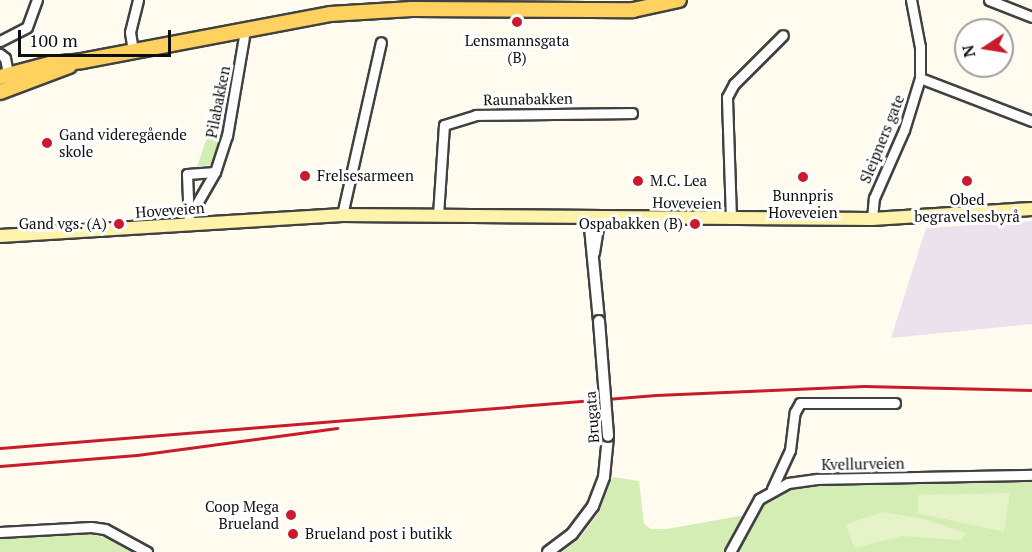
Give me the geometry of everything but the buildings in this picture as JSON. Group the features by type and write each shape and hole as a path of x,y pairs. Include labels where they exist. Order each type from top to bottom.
{"main road":[{"path":"3,80 50,64 82,61 330,14 495,5 633,10 680,0"},
{"name":"Hoveveien","path":"0,236 342,215 872,219 1032,209"}],"street":[{"path":"0,40 27,27 37,0"},
{"path":"133,51 130,32 138,0"},
{"name":"Sleipners gate","path":"872,219 874,198 904,130 920,78 920,47 911,0"},
{"path":"989,0 1032,17"},
{"path":"731,219 727,98 734,84 783,35"},
{"name":"Pilabakken","path":"196,205 215,171 227,136 244,37"},
{"path":"342,215 381,42"},
{"path":"0,54 3,80"},
{"path":"920,78 1032,122"},
{"name":"Raunabakken","path":"438,215 444,125 476,115 632,112"},
{"path":"189,224 187,174 215,171"},
{"name":"Brugata","path":"548,552 572,534 592,506 604,477 608,436 593,259 594,217"},
{"path":"730,552 759,500 771,489 790,450 795,412 800,403 895,403"},
{"name":"Kvellurveien","path":"771,489 818,479 1032,475"},
{"path":"0,532 91,527 105,529 147,552"}],"shaded area":[{"path":"1032,221 1032,324 891,338 926,228"}],"green space":[{"path":"212,122 222,124 225,132 214,164 197,167"},
{"path":"613,477 639,481 644,524 651,529 667,529 745,515 754,499 801,484 1032,480 1032,552 562,552 580,538 597,515"},
{"path":"1010,493 1004,532 918,513 918,495"},
{"path":"882,512 924,519 966,533 961,540 902,536 854,548 846,524"},
{"path":"76,532 104,537 132,552 0,552 0,539"}],"railway":[{"path":"0,448 656,395 864,386 1032,390"},
{"path":"0,466 137,455 337,428"}],"place":[{"name":"Lensmannsgata (B)","path":"517,22"},
{"name":"Gand videregående skole","path":"47,143"},
{"name":"Frelsesarmeen","path":"305,176"},
{"name":"Bunnpris Hoveveien","path":"803,177"},
{"name":"M.C. Lea","path":"638,181"},
{"name":"Obed begravelsesbyrå","path":"967,181"},
{"name":"Gand vgs. (A)","path":"119,224"},
{"name":"Ospabakken (B)","path":"695,224"},
{"name":"Coop Mega Brueland","path":"291,515"},
{"name":"Brueland post i butikk","path":"293,534"}]}
